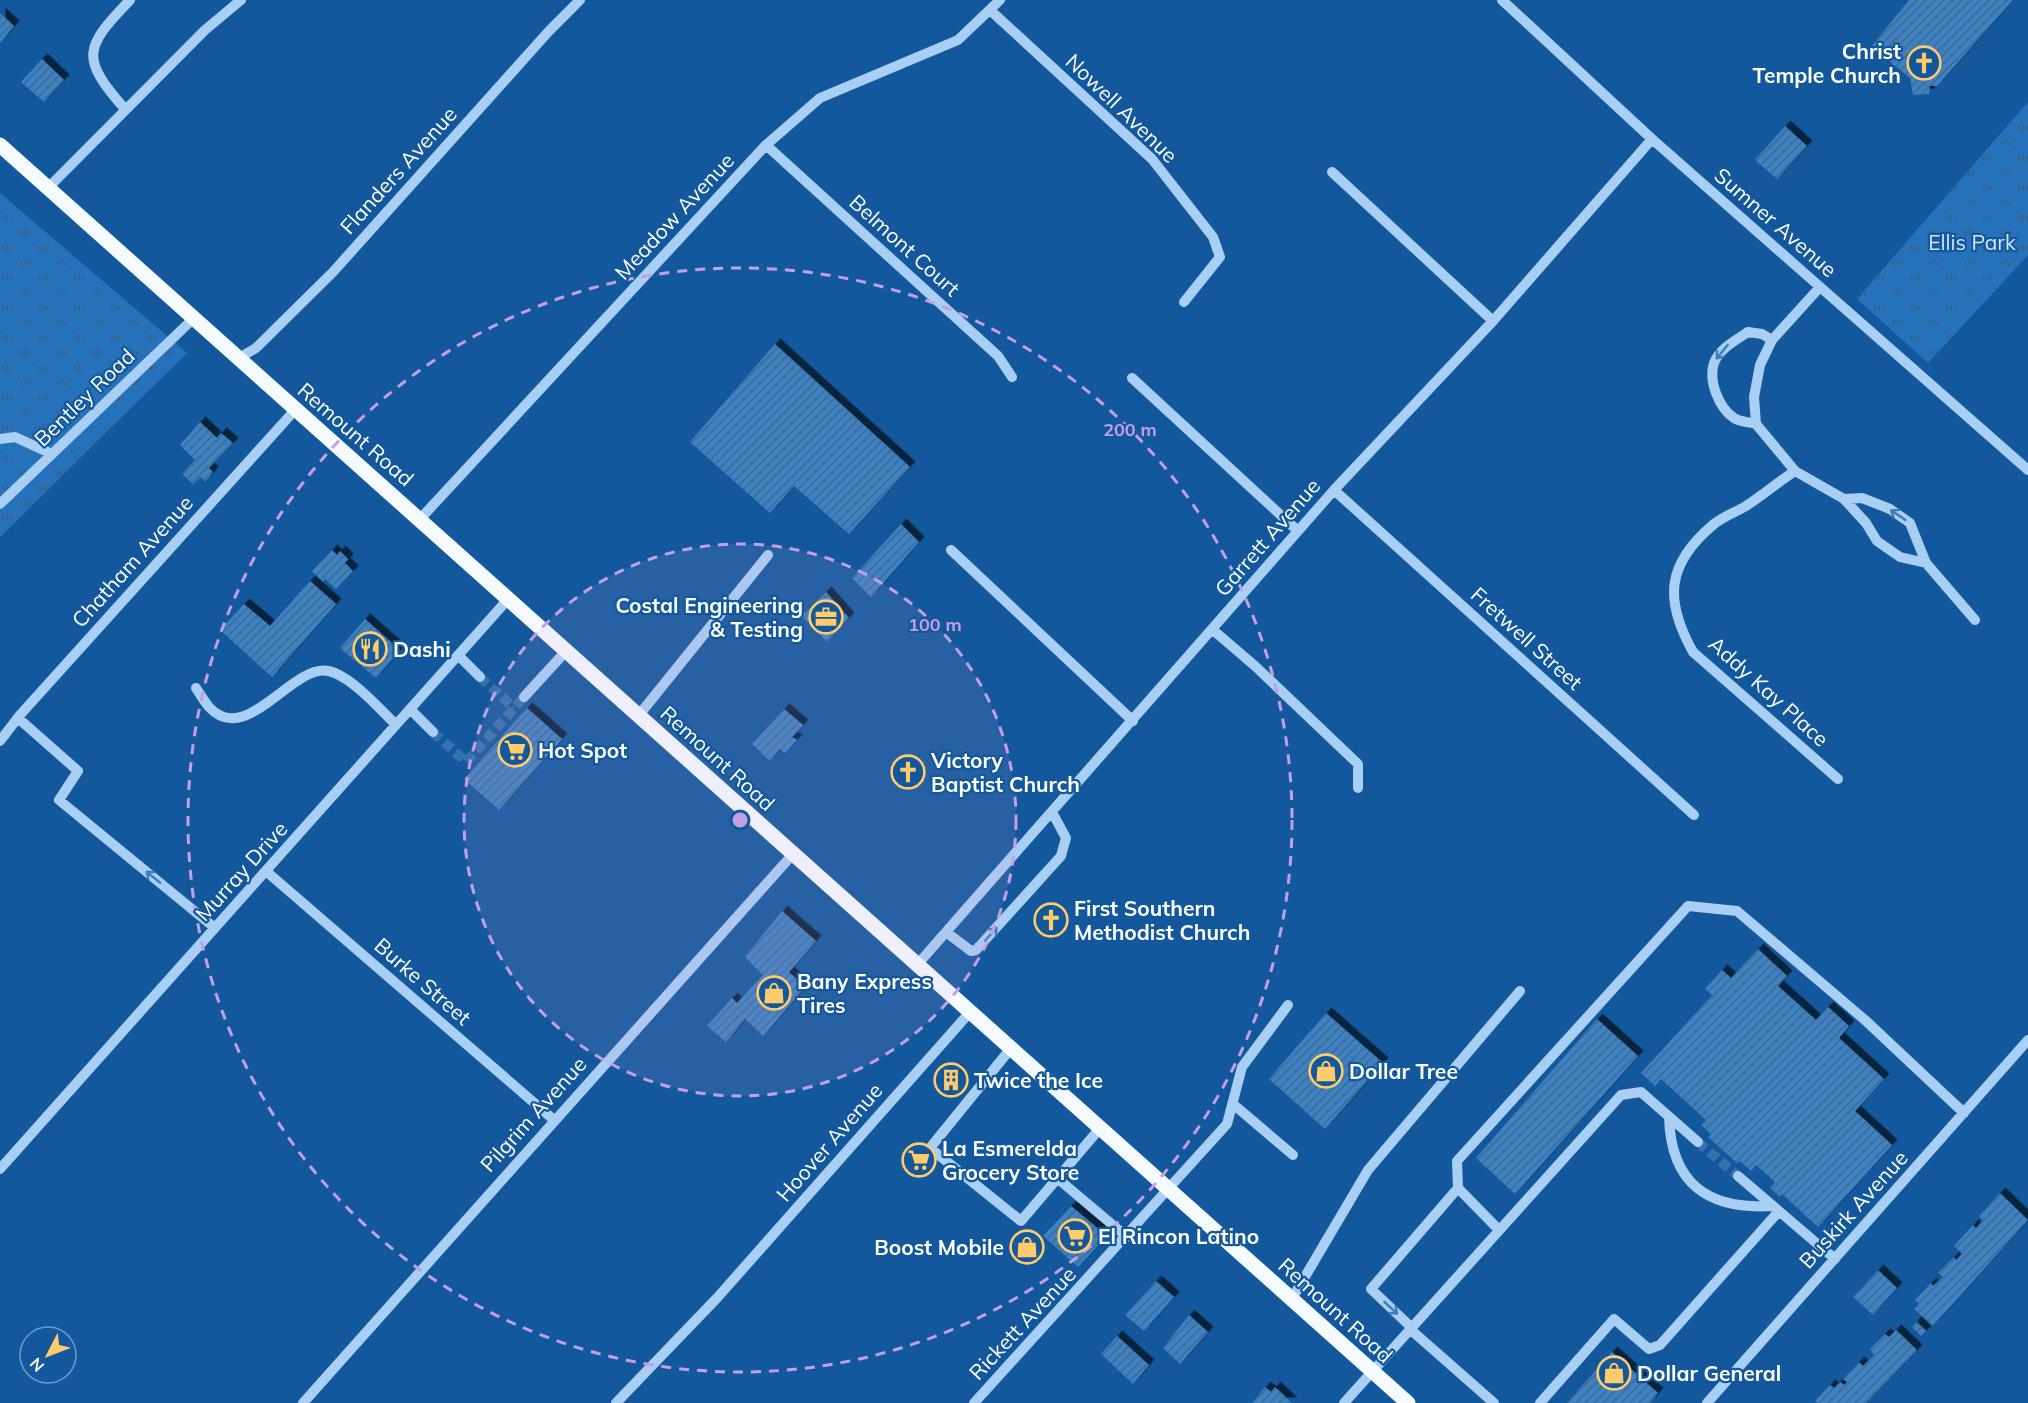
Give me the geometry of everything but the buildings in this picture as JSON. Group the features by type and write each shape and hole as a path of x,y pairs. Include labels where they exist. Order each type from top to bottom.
{"main road":[{"name":"Remount Road","path":"0,145 1408,1403"}],"street":[{"path":"125,109 102,83 94,61 93,44 100,31 130,0"},
{"path":"48,188 205,30 241,0"},
{"name":"Flanders Avenue","path":"239,358 256,348 333,272 549,31 580,0"},
{"name":"Meadow Avenue","path":"421,519 766,145 820,98 958,40 1000,0"},
{"name":"Sumner Avenue","path":"1502,0 1652,139 1820,287 2026,463"},
{"name":"Nowell Avenue","path":"990,10 1152,159 1213,237 1220,257 1184,302"},
{"name":"Garrett Avenue","path":"917,965 1334,490 1493,321 1652,139"},
{"name":"Belmont Court","path":"766,145 998,356 1012,378"},
{"path":"1332,172 1493,321"},
{"path":"1820,287 1772,340 1760,365 1754,397 1756,424 1795,471 1844,499 1866,523 1877,541 1900,557 1926,563"},
{"name":"Bentley Road","path":"0,504 195,317"},
{"path":"1756,424 1735,419 1721,404 1713,384 1714,363 1728,344 1748,332 1762,334 1772,340"},
{"path":"1132,378 1298,531"},
{"name":"Chatham Avenue","path":"0,741 18,718 295,410"},
{"path":"0,439 15,437 52,454"},
{"name":"Addy Kay Place","path":"1795,471 1747,506 1715,523 1682,558 1672,590 1678,625 1693,652 1838,779"},
{"name":"Fretwell Street","path":"1334,490 1694,815"},
{"path":"1844,499 1862,498 1890,509 1910,523 1926,563 1975,620"},
{"path":"951,550 1133,721"},
{"path":"639,715 768,555"},
{"name":"Murray Drive","path":"0,1168 267,872 509,598"},
{"path":"1213,630 1255,666 1358,764 1358,788"},
{"path":"524,697 567,650"},
{"path":"458,655 480,677"},
{"path":"196,688 210,708 223,717 236,718 277,697 304,676 326,670 351,684 396,725"},
{"path":"410,710 433,732"},
{"path":"18,718 78,771 59,800 215,928"},
{"path":"946,932 971,951 976,950 1046,873 1065,846 1063,827 1052,812"},
{"name":"Pilgrim Avenue","path":"303,1403 554,1119 793,854"},
{"name":"Burke Street","path":"267,872 554,1119"},
{"path":"1499,1230 1458,1188 1456,1161 1688,906 1737,911 1865,1020 1964,1113"},
{"path":"1293,1298 1368,1170 1520,991"},
{"name":"Rickett Avenue","path":"974,1403 1227,1124 1242,1068 1288,1005"},
{"name":"Hoover Avenue","path":"616,1403 717,1298 971,1011"},
{"name":"Buskirk Avenue","path":"1707,1403 2028,1040"},
{"path":"1011,1047 930,1148 1022,1221 1101,1127"},
{"path":"1344,1403 1621,1095 1641,1092 1698,1142"},
{"path":"1233,1104 1293,1155"},
{"path":"1669,1117 1670,1143 1683,1173 1696,1189 1719,1202 1747,1208 1776,1209"},
{"path":"1738,1176 1835,1260"},
{"path":"1057,1178 1126,1237"},
{"path":"1458,1188 1371,1289 1494,1403"},
{"path":"1540,1403 1614,1318 1648,1349 1660,1345 1776,1209"}],"green space":[{"name":"Ellis Park","path":"2028,102 2028,255 1928,363 1857,299"},
{"path":"0,193 187,353 0,537"}],"tunnel":[{"path":"480,677 514,708"},
{"path":"433,732 466,762 524,697"},
{"path":"1698,1142 1738,1176"}],"place":[{"name":"Christ Temple Church","path":"1924,63"},
{"name":"Costal Engineering & Testing","path":"826,617"},
{"name":"Dashi","path":"370,649"},
{"name":"Hot Spot","path":"515,750"},
{"name":"Victory Baptist Church","path":"908,772"},
{"name":"First Southern Methodist Church","path":"1051,920"},
{"name":"Bany Express Tires","path":"774,993"},
{"name":"Dollar Tree","path":"1326,1071"},
{"name":"Twice the Ice","path":"951,1080"},
{"name":"La Esmerelda Grocery Store","path":"919,1160"},
{"name":"El Rincon Latino","path":"1075,1236"},
{"name":"Boost Mobile","path":"1027,1247"},
{"name":"Dollar General","path":"1614,1373"}]}
